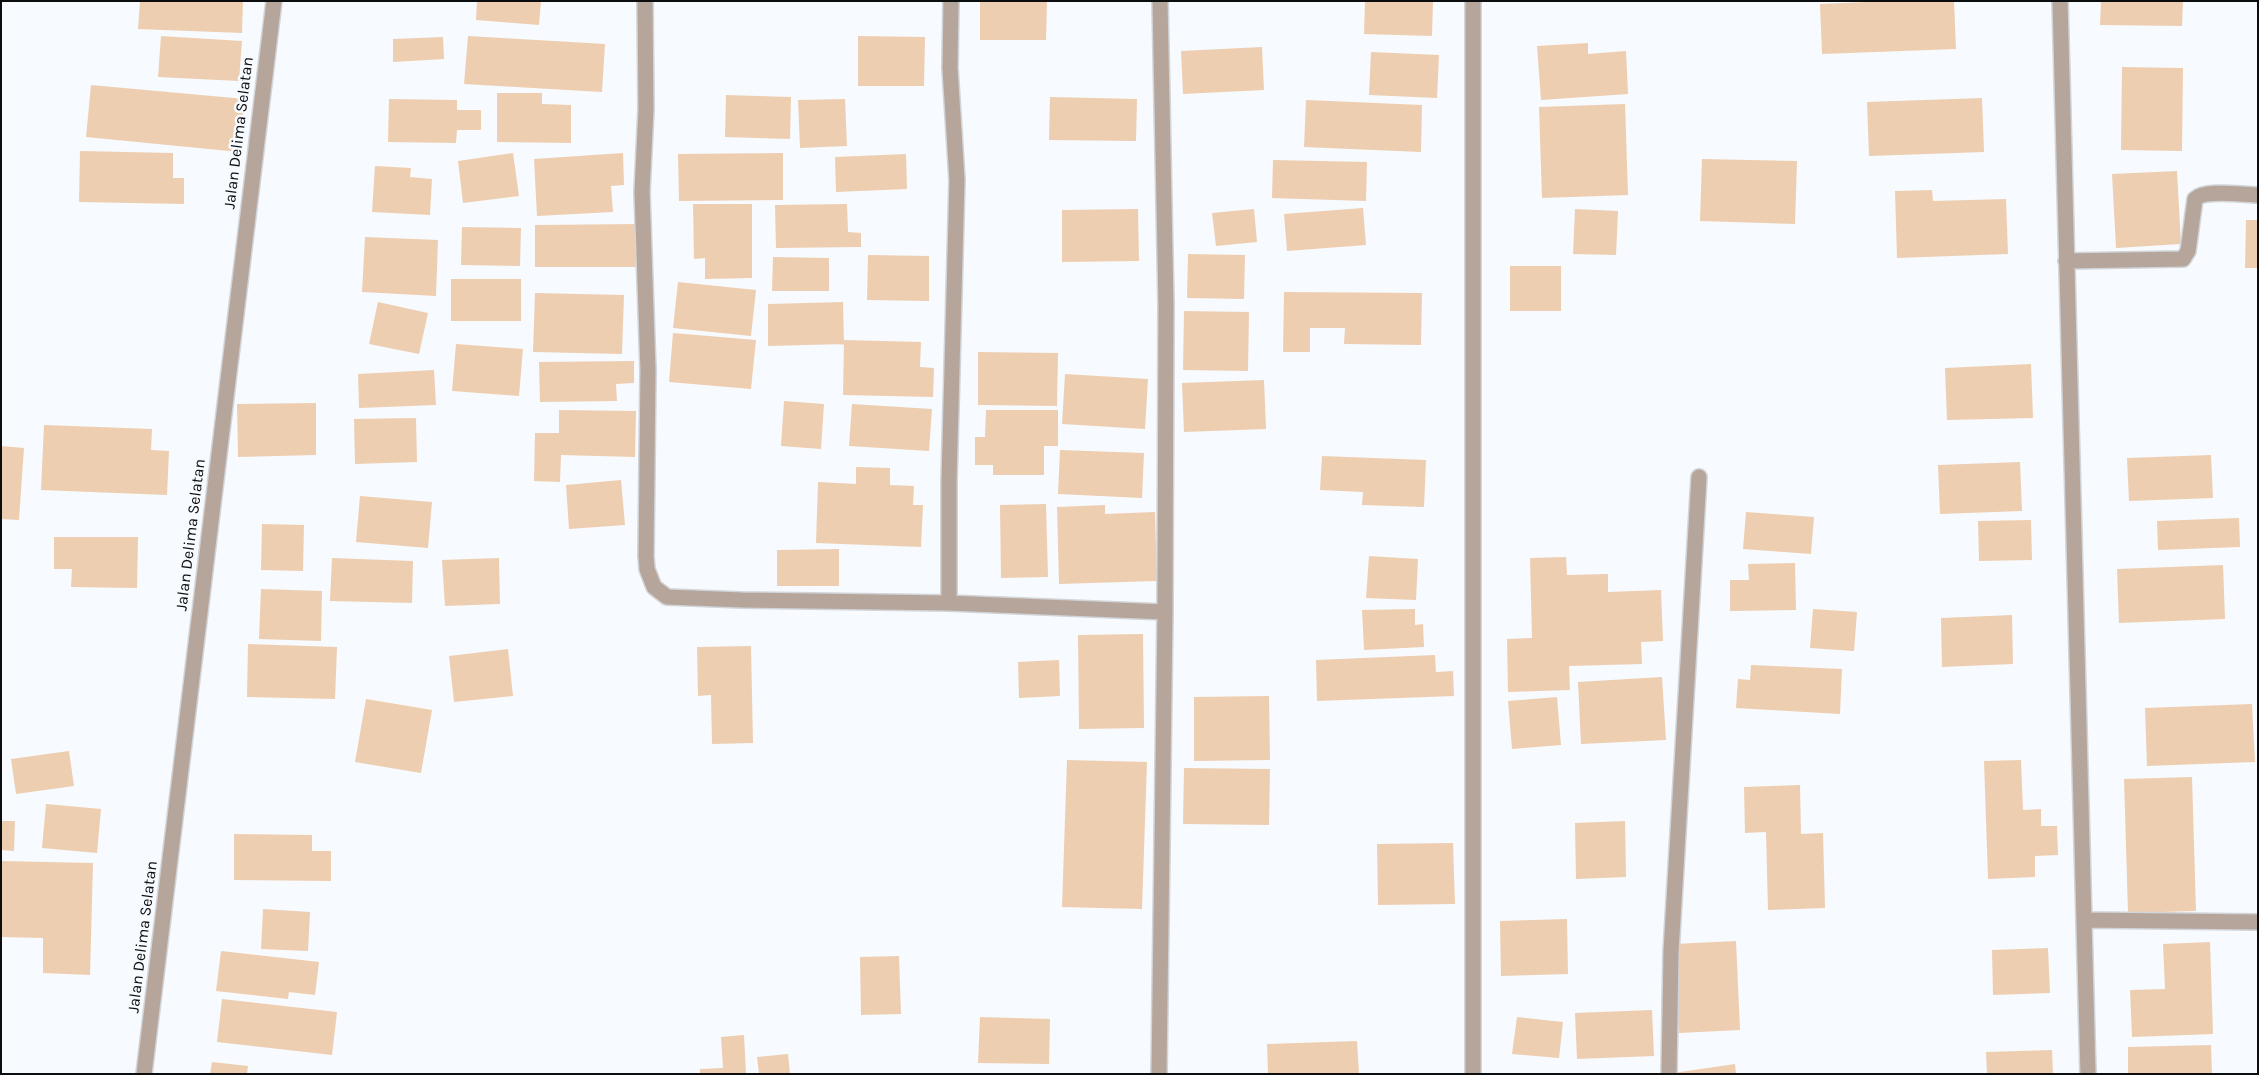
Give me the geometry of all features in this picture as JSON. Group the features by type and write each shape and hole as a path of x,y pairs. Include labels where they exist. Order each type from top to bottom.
{"street":[{"name":"Jalan Delima Selatan","path":"144,1074 274,1"},
{"path":"645,1 646,109 642,192 648,370 646,556 647,569 654,587 668,597 1165,612"},
{"path":"949,604 949,482 957,180 950,68 951,1"},
{"path":"1159,1074 1165,612 1166,305 1160,1"},
{"path":"1472,1 1473,1074"},
{"path":"2060,1 2088,1074"},
{"path":"2066,261 2183,259 2188,251 2194,199 2208,193 2258,196"},
{"path":"1669,1074 1671,952 1699,477"},
{"path":"2084,920 2258,922"}],"building":[{"path":"140,1 243,1 242,33 138,29"},
{"path":"477,1 541,1 539,25 476,20"},
{"path":"1365,1 1433,1 1432,36 1364,34"},
{"path":"1954,1 1956,49 1822,54 1820,4"},
{"path":"2101,1 2183,1 2182,26 2100,25"},
{"path":"980,2 1047,2 1046,40 980,40"},
{"path":"161,36 242,41 239,81 158,77"},
{"path":"468,36 605,44 602,92 464,84"},
{"path":"858,36 925,37 924,86 858,86"},
{"path":"443,37 444,59 393,62 393,39"},
{"path":"1588,43 1588,54 1626,51 1628,94 1541,100 1537,46"},
{"path":"1262,47 1264,90 1183,94 1181,51"},
{"path":"1371,52 1439,55 1437,98 1369,95"},
{"path":"2122,67 2183,68 2182,151 2121,150"},
{"path":"91,85 245,99 239,152 86,137"},
{"path":"497,93 542,93 542,104 571,105 571,143 497,142"},
{"path":"726,95 791,97 790,139 725,137"},
{"path":"1050,97 1137,99 1136,141 1049,140"},
{"path":"1982,98 1984,152 1869,156 1867,102"},
{"path":"389,99 457,100 457,110 481,110 481,130 457,130 456,143 388,142"},
{"path":"845,99 847,146 800,148 798,100"},
{"path":"1306,100 1422,105 1421,152 1304,147"},
{"path":"1625,104 1628,195 1542,198 1539,107"},
{"path":"80,151 173,153 173,178 184,178 184,204 79,202"},
{"path":"513,153 519,196 463,203 458,161"},
{"path":"623,153 624,185 611,186 613,212 537,216 534,159"},
{"path":"783,153 783,200 679,201 678,154"},
{"path":"906,154 907,189 836,192 835,157"},
{"path":"1702,159 1797,161 1795,224 1700,221"},
{"path":"1273,160 1367,162 1366,201 1272,198"},
{"path":"375,166 411,168 410,177 432,179 430,215 372,212"},
{"path":"2177,171 2181,244 2116,248 2112,174"},
{"path":"1932,190 1933,201 2006,199 2008,254 1897,258 1895,191"},
{"path":"693,204 752,204 752,278 705,279 705,258 694,259"},
{"path":"847,204 848,232 861,233 861,247 776,248 775,205"},
{"path":"1363,208 1366,245 1287,251 1284,214"},
{"path":"1138,209 1139,261 1062,262 1062,210"},
{"path":"1254,209 1257,242 1216,246 1212,213"},
{"path":"1575,209 1618,211 1616,255 1573,254"},
{"path":"2246,220 2258,220 2258,268 2245,268"},
{"path":"639,224 639,267 535,267 535,225"},
{"path":"462,227 521,228 520,266 461,265"},
{"path":"365,237 438,240 436,296 362,292"},
{"path":"1188,254 1245,255 1244,299 1187,298"},
{"path":"868,255 929,256 929,301 867,300"},
{"path":"773,257 829,258 829,291 772,291"},
{"path":"1510,266 1561,266 1561,311 1510,311"},
{"path":"451,279 521,279 521,321 451,321"},
{"path":"678,282 756,290 751,336 673,328"},
{"path":"1284,292 1422,293 1421,345 1344,344 1345,328 1310,328 1310,352 1283,352"},
{"path":"535,293 624,295 622,354 533,352"},
{"path":"378,302 428,313 419,354 369,344"},
{"path":"843,302 844,344 768,346 768,304"},
{"path":"1184,311 1249,312 1248,371 1183,370"},
{"path":"673,333 756,340 751,389 669,382"},
{"path":"844,340 921,342 920,367 934,368 933,397 843,395"},
{"path":"456,344 523,349 519,396 452,391"},
{"path":"978,352 1058,353 1057,406 978,405"},
{"path":"634,361 634,383 616,384 617,401 540,402 539,362"},
{"path":"2031,364 2033,418 1947,420 1945,368"},
{"path":"434,370 436,405 359,408 358,374"},
{"path":"1065,374 1148,379 1145,429 1062,424"},
{"path":"1264,380 1266,429 1184,432 1182,383"},
{"path":"784,401 824,404 821,449 781,446"},
{"path":"316,403 316,455 238,457 237,404"},
{"path":"852,404 932,409 929,451 849,446"},
{"path":"559,410 636,411 635,457 561,455 560,482 534,481 535,433 559,433"},
{"path":"986,410 1058,410 1058,446 1044,446 1044,475 993,475 993,465 975,465 975,437 985,437"},
{"path":"416,418 417,462 355,464 354,419"},
{"path":"44,425 152,429 151,450 169,451 167,495 41,490"},
{"path":"1,446 24,448 19,520 1,519"},
{"path":"1060,450 1144,453 1142,498 1058,494"},
{"path":"2211,455 2213,498 2129,501 2127,458"},
{"path":"1322,456 1426,460 1424,507 1362,505 1363,492 1320,490"},
{"path":"2020,462 2022,511 1940,514 1938,465"},
{"path":"856,467 890,468 890,485 914,486 913,505 923,505 921,547 816,543 818,482 856,484"},
{"path":"621,480 625,525 569,529 566,485"},
{"path":"360,496 432,502 428,548 356,542"},
{"path":"1046,504 1048,577 1001,578 1000,505"},
{"path":"1105,505 1105,514 1155,512 1157,581 1059,584 1057,507"},
{"path":"1746,512 1814,517 1811,554 1743,549"},
{"path":"2239,518 2240,547 2158,550 2157,521"},
{"path":"2031,520 2032,560 1979,561 1978,521"},
{"path":"262,524 304,525 303,571 261,570"},
{"path":"54,537 138,537 137,588 71,587 72,569 54,569"},
{"path":"839,549 839,586 777,586 777,550"},
{"path":"1369,556 1418,559 1416,600 1366,598"},
{"path":"1566,557 1567,575 1608,574 1608,592 1661,590 1663,641 1641,642 1642,664 1569,666 1570,690 1508,692 1507,639 1532,638 1530,558"},
{"path":"332,558 413,561 412,603 330,601"},
{"path":"499,558 500,604 445,606 442,560"},
{"path":"1795,563 1796,610 1730,611 1730,580 1749,580 1748,564"},
{"path":"2223,565 2225,619 2119,623 2117,569"},
{"path":"261,589 322,591 321,641 259,639"},
{"path":"1415,609 1415,625 1423,624 1424,647 1364,650 1362,610"},
{"path":"1813,609 1857,612 1854,651 1810,648"},
{"path":"2012,615 2013,664 1942,667 1941,618"},
{"path":"1143,634 1144,728 1079,729 1078,635"},
{"path":"248,644 337,647 335,699 247,697"},
{"path":"751,646 753,743 712,744 711,695 698,696 697,647"},
{"path":"508,649 513,696 454,702 449,656"},
{"path":"1435,655 1436,672 1453,671 1454,696 1317,701 1316,660"},
{"path":"1059,660 1060,696 1019,698 1018,662"},
{"path":"1751,665 1842,669 1840,714 1736,708 1738,679 1750,680"},
{"path":"1662,677 1666,740 1581,744 1578,682"},
{"path":"1269,696 1270,760 1194,761 1194,697"},
{"path":"1557,697 1561,745 1512,749 1508,701"},
{"path":"366,699 432,710 421,773 355,762"},
{"path":"2252,704 2255,762 2147,766 2145,708"},
{"path":"69,751 74,786 16,794 11,759"},
{"path":"1067,760 1147,762 1142,909 1062,907"},
{"path":"2021,760 2023,810 2041,809 2041,826 2057,826 2058,855 2035,856 2035,877 1988,879 1984,761"},
{"path":"1184,768 1270,769 1269,825 1183,824"},
{"path":"2192,777 2196,911 2128,913 2124,779"},
{"path":"1800,785 1801,834 1823,833 1825,908 1768,910 1766,832 1745,833 1744,787"},
{"path":"46,804 101,809 97,853 42,848"},
{"path":"1,821 15,821 14,851 1,850"},
{"path":"1625,821 1626,877 1576,879 1575,823"},
{"path":"234,834 312,835 312,851 331,851 331,881 234,880"},
{"path":"1453,843 1455,904 1378,905 1377,844"},
{"path":"1,861 93,863 90,975 43,973 43,938 1,937"},
{"path":"263,909 310,912 308,951 261,949"},
{"path":"1567,919 1568,974 1501,976 1500,921"},
{"path":"1736,941 1740,1030 1679,1033 1674,944"},
{"path":"2210,942 2213,1034 2132,1037 2130,990 2165,989 2163,944"},
{"path":"2048,948 2050,993 1993,995 1992,950"},
{"path":"221,951 319,962 315,995 289,992 288,999 216,991"},
{"path":"899,956 901,1014 861,1015 860,957"},
{"path":"222,999 337,1012 332,1055 217,1042"},
{"path":"1652,1010 1654,1056 1577,1059 1575,1013"},
{"path":"980,1017 1050,1019 1049,1064 978,1063"},
{"path":"1517,1017 1563,1022 1559,1058 1512,1054"},
{"path":"744,1035 746,1074 700,1074 700,1069 723,1068 721,1037"},
{"path":"1357,1041 1359,1074 1268,1073 1267,1044"},
{"path":"2211,1045 2212,1074 2128,1074 2128,1047"},
{"path":"2052,1050 2053,1074 1987,1074 1986,1052"},
{"path":"788,1054 790,1074 759,1074 757,1057"},
{"path":"212,1062 248,1066 247,1074 210,1074"},
{"path":"1735,1064 1736,1074 1673,1074 1673,1073"}]}
